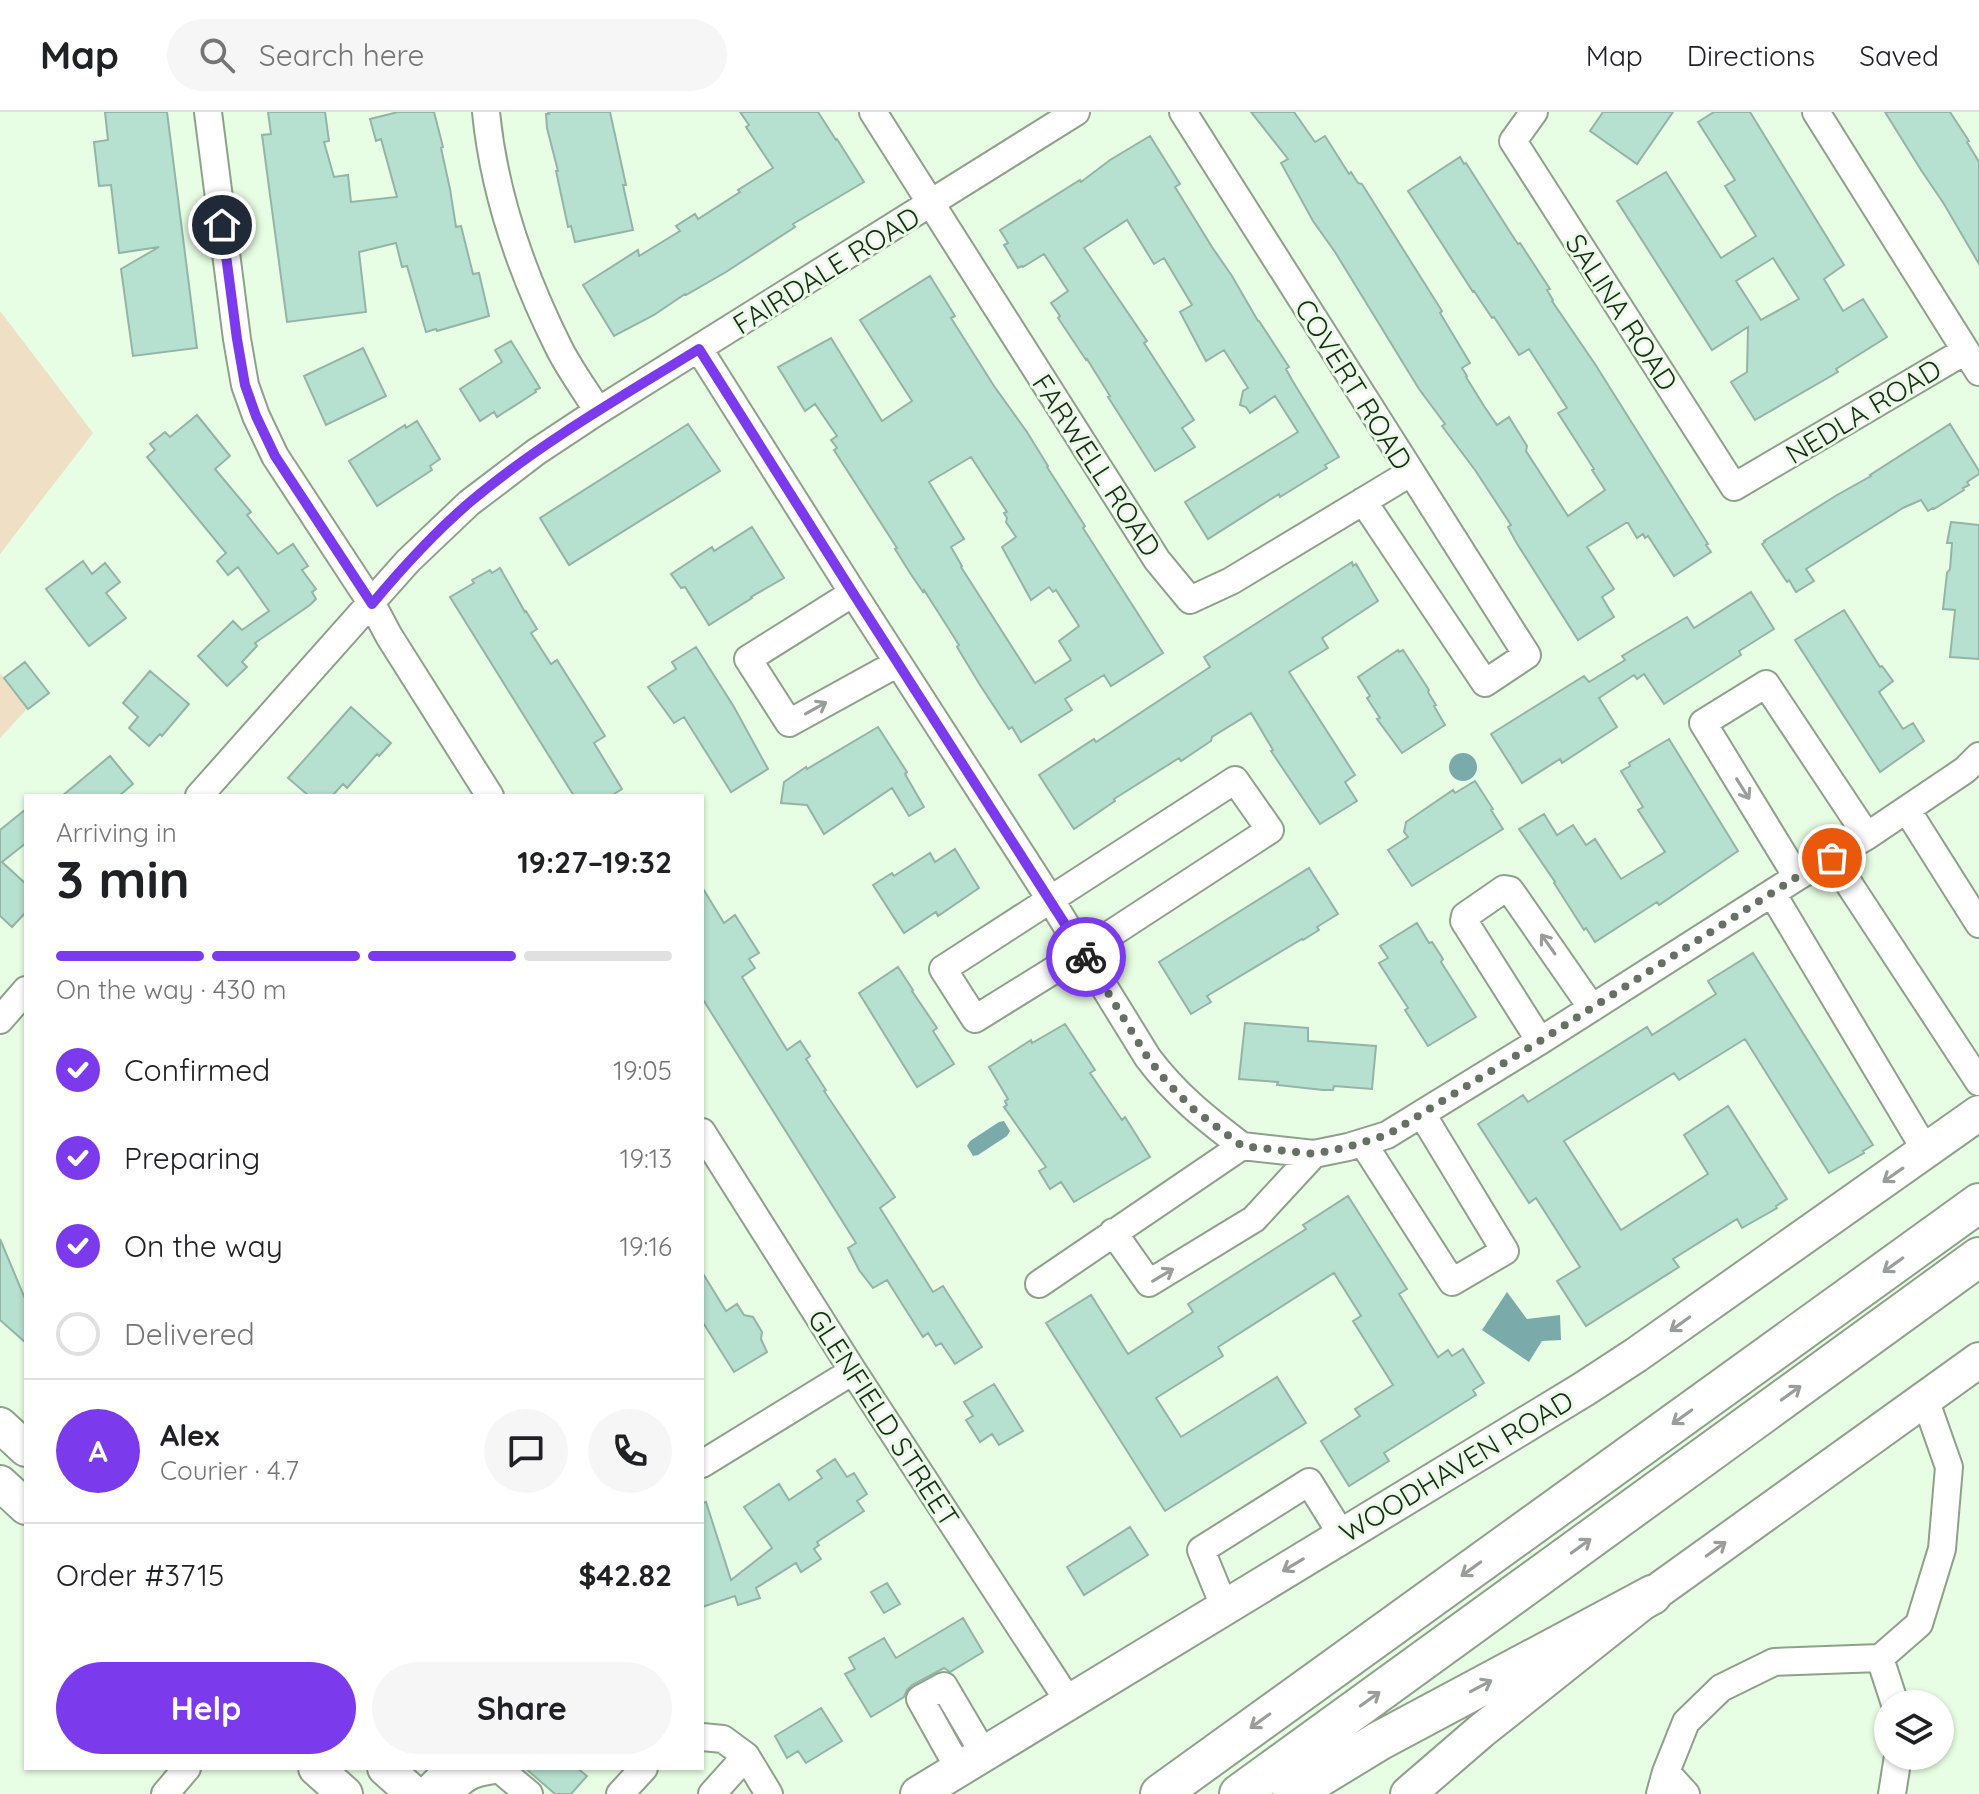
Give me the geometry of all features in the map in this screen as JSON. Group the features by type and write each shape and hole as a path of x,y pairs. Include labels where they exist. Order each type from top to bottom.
{"highway":[{"path":"1160,1794 1979,1203"},
{"path":"1239,1794 1979,1257"},
{"path":"1292,1794 1379,1741 1652,1595"}],"main road":[{"name":"WOODHAVEN ROAD","path":"918,1794 1536,1419 1636,1355 1979,1113"},
{"path":"1408,1794 1481,1731 1652,1595 1979,1360"},
{"path":"0,1425 24,1447"},
{"path":"0,1483 24,1505"},
{"path":"318,1770 345,1794"},
{"path":"387,1770 414,1794"}],"street":[{"path":"208,112 237,339 252,406 275,456 372,604 489,794"},
{"path":"486,112 489,147 510,231 560,350 598,411"},
{"name":"FARWELL ROAD","path":"873,112 1157,560 1190,600 1231,581 1410,473"},
{"name":"FAIRDALE ROAD","path":"201,794 408,561 469,503 536,452 598,411 1076,112"},
{"name":"COVERT ROAD","path":"1183,112 1527,655 1485,683 1363,501"},
{"name":"SALINA ROAD","path":"1534,112 1513,141 1734,487 1761,471"},
{"path":"1816,112 1972,361"},
{"path":"699,349 1148,1058 1192,1108 1242,1146 1314,1154 1387,1135 1867,836 1965,770 1979,756"},
{"name":"NEDLA ROAD","path":"1761,471 1972,361"},
{"path":"853,593 748,659 789,723 898,663"},
{"path":"1797,877 1703,723 1766,684 1867,836"},
{"path":"1235,780 1270,830 975,1019 943,969 1050,899 1235,780"},
{"path":"1907,810 1979,924"},
{"path":"1832,858 1979,1082"},
{"path":"1540,1041 1464,921 1465,916 1504,889 1510,890 1592,1008"},
{"path":"1772,893 1926,1151"},
{"path":"0,1020 24,992"},
{"path":"1363,1143 1452,1282 1505,1251 1422,1114"},
{"name":"GLENFIELD STREET","path":"704,1135 853,1371 1069,1702"},
{"path":"1039,1284 1242,1146"},
{"path":"1113,1232 1149,1283 1254,1219 1314,1154"},
{"path":"704,1463 853,1371"},
{"path":"1686,1794 1663,1783 1686,1722 1721,1688 1774,1662 1880,1658 1919,1624 1942,1549 1949,1467 1925,1399"},
{"path":"1224,1606 1201,1550 1309,1482 1342,1535"},
{"path":"1880,1658 1890,1690"},
{"path":"704,1737 723,1739 746,1756 769,1794"},
{"path":"712,1794 746,1756"},
{"path":"165,1794 185,1770"},
{"path":"423,1794 447,1770"},
{"path":"450,1794 459,1783 476,1772 488,1770"},
{"path":"501,1770 529,1794"},
{"path":"620,1794 642,1770"},
{"path":"1892,1794 1896,1770"}],"shaded area":[{"path":"0,311 93,433 0,554"},
{"path":"0,673 27,709 0,738"}],"water":[{"path":"1463,753 1473,757 1477,767 1473,777 1463,781 1453,777 1449,767 1453,757"},
{"path":"1004,1121 1010,1131 1007,1136 973,1156 967,1146 970,1141"},
{"path":"1507,1292 1527,1319 1560,1315 1561,1340 1542,1341 1529,1362 1482,1330"}],"building":[{"path":"105,112 167,112 197,348 133,356 121,269 159,247 119,253 111,185 99,186 94,142 108,140"},
{"path":"268,112 325,112 329,141 324,142 334,177 348,175 351,202 397,197 381,139 376,141 370,119 398,112 434,112 456,227 461,226 473,274 479,273 489,316 426,332 407,266 402,267 396,243 359,252 366,312 287,322 262,135 271,134"},
{"path":"548,112 610,112 633,230 575,242 571,226 568,227 547,128"},
{"path":"740,112 818,112 864,182 793,224 795,227 726,272 614,336 583,285 638,250 639,256 680,231 676,226 695,214 698,219 773,168 746,127 749,125"},
{"path":"1251,112 1294,112 1315,142 1325,136 1349,174 1351,172 1362,184 1442,311 1440,313 1470,363 1462,368 1484,406 1497,425 1509,417 1527,446 1526,451 1568,516 1605,490 1558,413 1567,408 1529,349 1519,355 1473,292 1408,191 1460,157 1550,289 1547,290 1552,301 1595,364 1711,552 1674,576 1648,536 1645,538 1643,534 1637,538 1628,523 1587,547 1614,589 1602,597 1614,617 1578,640 1516,542 1508,527 1511,525 1442,426 1445,424 1419,389 1313,221 1281,163 1288,159"},
{"path":"1603,112 1673,112 1637,164 1590,131"},
{"path":"1714,112 1750,112 1844,265 1824,279 1843,311 1863,299 1887,337 1836,369 1838,372 1755,420 1731,382 1747,372 1748,327 1712,350 1617,201 1666,172 1721,258 1756,236 1725,186 1735,180 1698,122","holes":["1773,258 1799,299 1761,320 1736,281"]},
{"path":"1885,112 1950,112 1969,141 1979,162 1979,264 1944,204"},
{"path":"1150,136 1180,184 1175,187 1289,367 1286,369 1292,380 1339,457 1325,465 1327,468 1208,539 1185,502 1298,432 1275,396 1250,413 1240,405 1243,391 1248,388 1224,350 1206,361 1180,312 1192,305 1164,258 1154,264 1127,220 1084,248 1147,341 1144,343 1194,420 1182,428 1195,447 1155,471 1087,359 1058,318 1060,316 1051,303 1068,291 1044,254 1018,268 1004,245 1008,243 1000,230"},
{"path":"930,276 955,316 951,318 1027,432 1085,526 1083,528 1163,653 1111,686 1104,675 1065,699 1072,710 1021,742 980,685 957,647 959,645 834,450 837,448 831,440 837,436 815,404 805,411 778,367 831,338 882,421 912,401 860,320","holes":["971,457 1007,512 1004,513 1006,522 1016,537 1002,547 1031,600 1049,587 1053,592 1056,590 1079,626 1059,641 1071,660 1035,683 961,567 951,547 964,539 929,482"]},
{"path":"511,341 540,388 497,417 494,412 480,421 460,389 502,362 495,350"},
{"path":"363,348 386,396 326,425 304,376"},
{"path":"197,415 230,456 215,469 251,512 247,515 278,554 293,544 308,566 302,570 316,589 312,592 316,599 310,605 255,643 257,646 242,662 247,667 227,686 198,656 233,621 242,630 269,611 238,567 228,575 217,561 226,553 147,457 155,450 150,444 165,432 170,437"},
{"path":"417,421 440,459 430,466 432,470 377,506 349,461 405,425 406,428"},
{"path":"688,424 720,471 569,565 540,518"},
{"path":"1950,424 1979,471 1967,482 1969,485 1934,509 1928,511 1921,500 1903,508 1806,569 1814,581 1796,592 1762,544 1764,541"},
{"path":"1951,522 1979,525 1979,659 1950,657 1955,610 1943,609 1950,569 1952,543 1947,543"},
{"path":"752,527 784,578 709,625 685,587 681,588 671,574 712,547 714,551"},
{"path":"83,561 92,574 105,563 120,582 106,593 126,618 89,646 46,589"},
{"path":"1352,562 1378,601 1322,638 1328,648 1289,672 1355,775 1345,782 1357,801 1320,824 1271,751 1251,713 1181,761 1179,758 1114,799 1074,829 1039,775 1094,739 1096,742 1210,667 1204,657"},
{"path":"500,568 537,629 531,633 551,664 557,660 605,736 594,743 622,789 614,794 573,794 450,597 474,583 472,580 490,570 492,573"},
{"path":"1751,592 1774,629 1739,651 1741,655 1664,704 1644,674 1637,679 1634,675 1599,698 1617,727 1562,763 1560,759 1522,783 1491,734 1584,676 1589,682 1625,660 1622,656 1687,617 1694,628"},
{"path":"1844,610 1880,667 1893,681 1879,692 1903,729 1913,723 1924,741 1880,772 1795,640"},
{"path":"696,647 768,769 731,792 684,717 674,723 648,687 676,669 672,662"},
{"path":"1398,650 1403,650 1429,690 1445,725 1402,753 1377,719 1380,718 1358,677"},
{"path":"25,662 49,693 28,709 4,678"},
{"path":"150,671 189,704 162,736 160,734 149,746 129,728 138,717 123,703"},
{"path":"351,707 391,743 347,788 343,784 334,794 307,794 288,778"},
{"path":"878,727 907,772 905,774 924,807 909,816 892,788 824,834 807,805 781,803 784,782"},
{"path":"1669,739 1738,851 1659,905 1657,902 1595,942 1586,928 1584,930 1519,829 1544,814 1557,835 1573,825 1586,845 1595,839 1621,879 1665,852 1638,810 1643,807 1621,771"},
{"path":"110,756 133,784 121,794 64,794"},
{"path":"1475,781 1503,829 1412,886 1388,850 1408,837 1404,832 1406,822 1453,790 1455,793"},
{"path":"24,811 24,845 2,862 24,882 24,914 12,927 0,916 0,830"},
{"path":"955,849 979,888 938,916 936,912 904,933 873,885 892,873 894,876 930,853 935,862"},
{"path":"1309,868 1338,914 1317,927 1319,930 1207,996 1211,1002 1191,1014 1159,962"},
{"path":"704,890 724,923 735,915 759,953 749,959 755,968 742,977 787,1050 800,1041 810,1056 806,1059 824,1091 895,1197 880,1208 933,1292 943,1286 982,1347 955,1364 941,1343 936,1346 928,1333 923,1337 887,1280 873,1288 848,1248 856,1243 704,1001"},
{"path":"1417,923 1443,959 1441,962 1476,1017 1428,1046 1379,963 1388,958 1380,946"},
{"path":"1753,953 1873,1145 1829,1173 1745,1039 1679,1080 1674,1073 1564,1141 1621,1230 1708,1174 1684,1135 1728,1106 1787,1199 1742,1228 1737,1219 1673,1259 1679,1267 1586,1326 1557,1281 1580,1267 1536,1198 1529,1203 1478,1124 1523,1095 1528,1102 1647,1027 1652,1035 1716,994 1708,981"},
{"path":"898,967 937,1028 933,1031 954,1064 917,1087 859,993"},
{"path":"1245,1023 1308,1028 1308,1041 1376,1046 1372,1089 1334,1086 1333,1090 1323,1090 1239,1079"},
{"path":"1065,1024 1095,1070 1090,1073 1122,1120 1125,1117 1150,1157 1074,1202 1061,1182 1050,1189 1039,1171 1046,1167 1004,1107 1008,1099 989,1067 1031,1040 1032,1043"},
{"path":"1348,1196 1407,1289 1399,1294 1438,1357 1448,1350 1452,1356 1463,1349 1484,1383 1473,1390 1476,1395 1384,1453 1389,1461 1349,1486 1321,1441 1360,1416 1355,1409 1393,1385 1353,1321 1361,1316 1334,1273 1218,1347 1223,1356 1156,1398 1181,1437 1277,1377 1306,1423 1165,1511 1046,1323 1091,1295 1128,1354 1193,1312 1188,1304 1306,1229 1303,1225"},
{"path":"0,1239 24,1296 24,1341 0,1320"},
{"path":"704,1275 726,1311 737,1304 744,1315 753,1317 762,1332 761,1339 767,1352 734,1372 704,1324"},
{"path":"994,1384 1023,1431 999,1445 992,1434 980,1442 966,1420 973,1416 964,1402"},
{"path":"835,1459 847,1477 854,1473 867,1494 857,1501 864,1511 817,1542 819,1545 814,1549 821,1559 801,1572 796,1563 756,1588 760,1598 738,1605 735,1596 704,1606 704,1502 731,1580 772,1548 744,1507 779,1484 789,1500 822,1478 817,1471"},
{"path":"1130,1527 1148,1555 1084,1595 1067,1567"},
{"path":"887,1583 900,1604 884,1613 871,1592"},
{"path":"963,1618 983,1652 950,1672 944,1668 912,1685 904,1697 871,1717 845,1674 855,1669 849,1658 884,1638 896,1658"},
{"path":"821,1708 842,1741 806,1763 798,1751 787,1758 775,1736"},
{"path":"527,1770 580,1770 587,1776 571,1794 555,1794"}],"way so far":[{"path":"1086,957 1148,1058 1192,1108 1242,1146 1314,1154 1387,1135 1832,858"}],"route":[{"path":"222,225 245,385 256,416 275,456 372,604 408,561 469,503 536,452 699,349 1086,957"}]}
